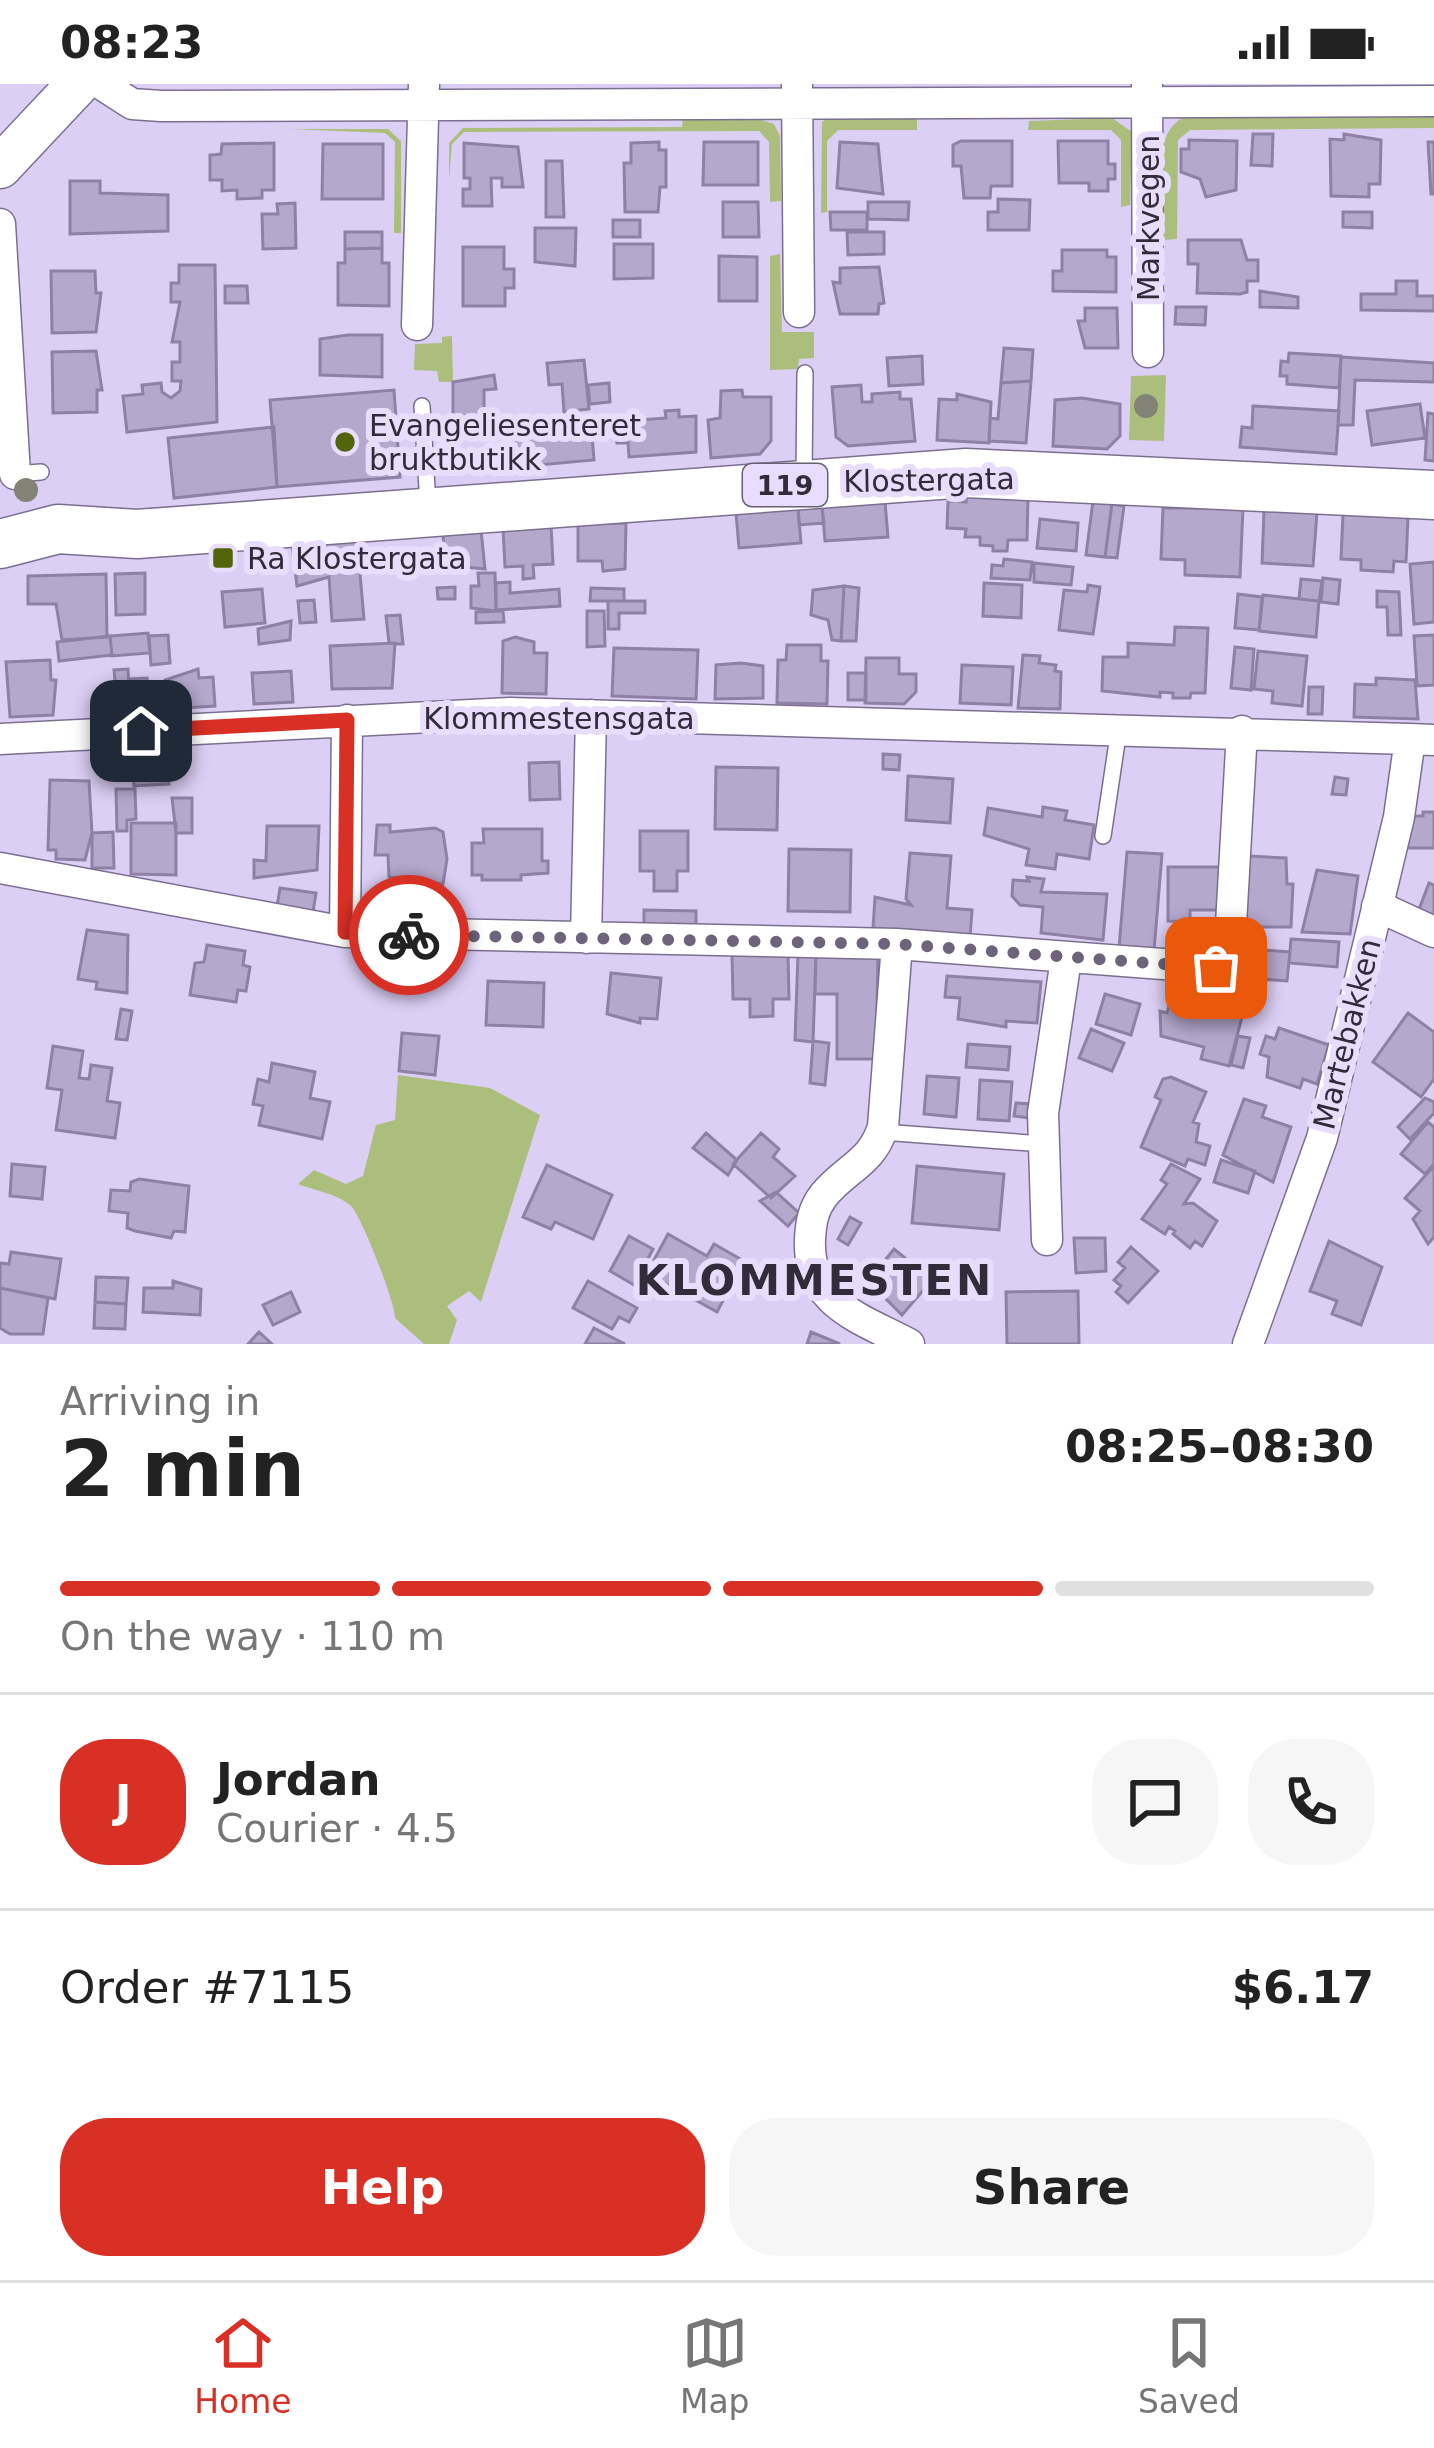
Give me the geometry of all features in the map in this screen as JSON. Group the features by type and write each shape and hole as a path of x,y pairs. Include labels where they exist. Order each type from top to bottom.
{"main road":[{"name":"Klostergata","path":"0,546 58,529 137,534 966,473 1434,495"}],"street":[{"path":"101,84 122,100 142,104 423,95 1148,92 1434,101"},
{"path":"0,166 60,90"},
{"name":"Markvegen","path":"1148,92 1148,352"},
{"path":"797,94 799,312"},
{"path":"417,325 423,95"},
{"path":"0,224 28,473"},
{"path":"586,938 591,716"},
{"name":"Klommestensgata","path":"0,739 347,720 591,716 1242,731 1422,740"},
{"path":"345,932 347,720"},
{"path":"0,868 345,932 897,944 1216,968 1225,959 1242,731"},
{"name":"Martebakken","path":"1248,1344 1322,1138 1422,740"},
{"path":"1377,906 1434,932"},
{"path":"897,944 878,1147 824,1196 812,1216 809,1262 828,1302 909,1344"},
{"path":"1047,1240 1043,1144 1066,958"}],"lane":[{"path":"804,484 805,373"},
{"path":"422,406 429,514"},
{"path":"1103,836 1119,729"},
{"path":"882,1132 1043,1144"}],"green space":[{"path":"683,117 755,118 774,124 780,136 781,201 770,202 769,142 759,131 464,132 452,144 449,180 449,143 463,128 682,127"},
{"path":"830,117 917,118 917,130 838,130 827,141 827,212 821,213 822,122"},
{"path":"1184,117 1434,117 1434,128 1190,130 1178,140 1177,239 1163,240 1161,155 1172,126"},
{"path":"1112,118 1132,132 1130,205 1121,207 1121,140 1111,130 1028,130 1029,121"},
{"path":"289,129 388,129 401,141 401,233 394,233 395,142 385,133"},
{"path":"780,254 782,332 814,332 814,358 799,359 798,369 770,370 770,256"},
{"path":"452,336 453,382 439,382 437,371 414,370 415,344 442,343 442,337"},
{"path":"1166,375 1164,441 1129,440 1131,376"},
{"path":"398,1075 490,1088 540,1115 481,1302 469,1291 447,1306 457,1320 449,1344 424,1344 395,1318 377,1260 350,1205 298,1184 314,1170 346,1184 363,1176 376,1125 395,1120"}],"building":[{"path":"1253,134 1273,134 1272,166 1251,165"},
{"path":"1344,134 1381,140 1380,184 1369,184 1369,197 1331,196 1330,139 1344,140"},
{"path":"1189,140 1237,141 1236,190 1206,197 1200,179 1181,172 1181,149 1189,149"},
{"path":"1012,141 1012,186 991,186 990,198 964,198 961,166 953,166 953,145"},
{"path":"1058,141 1108,141 1108,164 1115,164 1115,179 1108,179 1108,191 1089,191 1089,183 1059,183"},
{"path":"659,142 659,150 666,150 666,187 660,187 658,212 625,212 624,163 631,163 631,143"},
{"path":"704,142 758,142 758,185 703,185"},
{"path":"840,142 878,144 883,194 837,188"},
{"path":"1428,142 1434,142 1434,194 1431,194"},
{"path":"274,143 274,190 262,190 262,198 237,199 237,190 222,191 222,180 210,180 210,155 221,154 222,144"},
{"path":"464,143 518,147 523,187 502,187 502,178 491,178 492,206 463,206 463,189 470,189 470,178 464,178"},
{"path":"323,144 383,144 383,199 322,199"},
{"path":"546,161 562,161 564,217 546,217"},
{"path":"70,181 100,181 100,193 168,195 168,231 70,234"},
{"path":"998,199 1030,200 1029,230 988,230 988,212 998,212"},
{"path":"723,202 758,202 759,237 723,237"},
{"path":"868,202 909,202 908,220 868,219"},
{"path":"295,203 296,248 263,249 262,214 278,214 277,204"},
{"path":"830,212 867,212 867,230 831,230"},
{"path":"1343,212 1372,212 1372,228 1343,227"},
{"path":"613,220 640,220 640,237 613,237"},
{"path":"535,228 576,228 575,266 535,262"},
{"path":"345,232 382,232 382,248 345,249"},
{"path":"847,232 884,232 884,254 848,255"},
{"path":"1188,240 1241,240 1247,260 1258,260 1258,281 1247,281 1247,292 1240,294 1197,293 1198,264 1188,264"},
{"path":"614,244 653,244 653,278 614,279"},
{"path":"463,247 504,247 504,269 514,269 514,288 505,288 505,306 463,306"},
{"path":"382,248 382,263 389,263 389,306 338,305 338,263 345,263 345,249"},
{"path":"1062,250 1107,250 1107,257 1116,257 1116,292 1053,291 1053,271 1062,271"},
{"path":"719,256 757,257 757,301 719,301"},
{"path":"179,265 215,265 217,422 127,432 123,396 143,394 142,385 161,383 162,392 171,398 180,391 181,381 172,381 172,362 180,362 180,342 172,342 180,302 171,302 171,283 179,283"},
{"path":"879,267 884,303 879,304 878,314 840,314 833,282 840,283 840,268"},
{"path":"51,271 95,271 96,293 101,293 96,332 52,333"},
{"path":"1396,281 1417,281 1417,296 1434,296 1434,311 1361,310 1361,294 1396,294"},
{"path":"225,286 247,286 248,303 225,303"},
{"path":"1260,291 1298,297 1298,308 1260,307"},
{"path":"1176,307 1206,307 1205,325 1175,324"},
{"path":"1085,308 1117,308 1118,348 1085,348 1078,321 1085,321"},
{"path":"382,335 382,377 320,375 320,339"},
{"path":"1004,348 1033,350 1031,381 1001,383"},
{"path":"96,351 102,390 97,390 97,412 53,413 52,352"},
{"path":"1289,353 1341,356 1339,388 1287,384 1287,376 1280,376 1281,361 1288,362"},
{"path":"922,356 923,384 889,386 887,358"},
{"path":"1341,357 1434,363 1434,382 1355,380 1353,425 1338,425"},
{"path":"584,360 589,409 564,412 562,384 549,385 547,363"},
{"path":"494,375 496,389 484,390 484,415 453,416 453,382"},
{"path":"1031,381 1026,443 989,441 990,418 998,419 1001,383"},
{"path":"609,383 610,402 590,404 588,385"},
{"path":"861,385 862,402 872,402 872,394 900,392 900,399 911,399 915,441 848,446 836,437 832,387"},
{"path":"394,390 400,477 277,487 270,400"},
{"path":"742,390 743,397 771,397 771,441 760,454 711,458 708,420 720,418 721,391"},
{"path":"957,394 991,402 989,443 937,440 939,399 957,400"},
{"path":"1082,398 1120,404 1120,436 1107,449 1053,446 1055,400"},
{"path":"1420,404 1425,438 1372,445 1367,411"},
{"path":"1253,406 1339,411 1336,454 1240,447 1242,427 1252,428"},
{"path":"679,410 679,417 696,416 696,452 629,457 628,443 617,443 615,422 666,418 665,411"},
{"path":"1428,413 1434,414 1434,461 1425,460"},
{"path":"560,419 561,426 591,423 594,460 505,468 501,431 543,427 543,421"},
{"path":"274,427 277,487 174,498 168,438"},
{"path":"967,494 1028,497 1027,540 1008,540 1007,551 993,551 993,546 980,545 980,537 965,537 966,529 947,528 948,501 966,502"},
{"path":"1093,501 1112,503 1105,557 1086,555"},
{"path":"885,502 888,537 825,541 822,507"},
{"path":"1112,504 1124,506 1117,558 1105,557"},
{"path":"822,507 824,523 799,525 798,508"},
{"path":"798,508 801,543 739,548 736,513"},
{"path":"1163,508 1243,508 1240,577 1185,575 1185,560 1161,559"},
{"path":"1264,510 1317,512 1313,566 1262,563"},
{"path":"1343,514 1408,517 1406,562 1394,561 1393,572 1361,570 1361,560 1341,559"},
{"path":"1040,519 1078,523 1076,551 1037,548"},
{"path":"626,523 625,569 603,571 602,561 578,561 578,524"},
{"path":"551,525 553,564 533,565 534,578 523,579 523,566 505,567 503,528"},
{"path":"481,530 485,569 445,565 443,533"},
{"path":"357,539 364,619 332,621 329,577 297,586 292,544"},
{"path":"1004,559 1032,562 1030,580 991,578 992,565 1003,566"},
{"path":"1434,562 1434,622 1414,624 1410,564"},
{"path":"1034,563 1073,567 1071,585 1034,582"},
{"path":"145,573 145,614 116,615 115,574"},
{"path":"478,573 495,573 496,611 471,608 471,586 479,586"},
{"path":"106,574 107,637 62,640 56,604 28,604 28,576"},
{"path":"1323,578 1340,580 1338,604 1321,602"},
{"path":"1301,579 1322,581 1319,601 1299,599"},
{"path":"510,582 510,593 559,589 560,606 496,610 496,583"},
{"path":"984,583 1022,585 1021,618 983,616"},
{"path":"1088,585 1100,587 1093,634 1059,630 1064,590 1087,592"},
{"path":"844,586 841,641 832,640 828,620 811,615 813,590"},
{"path":"844,586 859,588 856,641 841,641"},
{"path":"455,587 455,599 438,599 437,588"},
{"path":"591,588 624,589 624,601 590,601"},
{"path":"262,589 265,623 225,627 222,592"},
{"path":"1377,591 1399,592 1401,635 1388,635 1387,607 1377,607"},
{"path":"1238,594 1262,597 1259,630 1235,628"},
{"path":"1263,595 1319,601 1316,637 1259,631"},
{"path":"314,600 316,622 300,623 298,601"},
{"path":"608,601 645,601 645,613 619,613 619,629 608,629"},
{"path":"503,611 504,622 476,623 476,612"},
{"path":"587,611 604,611 605,646 587,647"},
{"path":"400,615 403,644 389,643 386,616"},
{"path":"291,621 290,640 259,644 258,629"},
{"path":"1175,627 1208,628 1205,693 1173,698 1173,693 1160,692 1160,697 1102,691 1103,657 1128,657 1128,643 1174,645"},
{"path":"148,633 150,653 112,656 110,636"},
{"path":"168,635 170,663 151,665 149,636"},
{"path":"1434,635 1434,685 1417,686 1414,636"},
{"path":"110,636 112,655 59,661 57,642"},
{"path":"515,637 534,642 534,653 547,653 546,694 502,693 503,641"},
{"path":"395,643 392,688 332,689 330,646"},
{"path":"787,645 821,645 821,661 828,661 827,704 777,703 778,660 786,660"},
{"path":"1235,647 1254,649 1251,690 1231,688"},
{"path":"614,648 698,650 696,699 612,696"},
{"path":"1258,651 1307,656 1302,706 1272,703 1273,691 1254,689"},
{"path":"1023,655 1040,656 1039,663 1056,665 1055,671 1061,672 1060,709 1018,708"},
{"path":"866,658 899,658 899,674 916,674 916,692 904,704 865,703"},
{"path":"50,660 51,680 56,680 53,715 10,717 6,662"},
{"path":"716,665 763,666 763,698 715,699"},
{"path":"962,665 1013,667 1011,705 960,703"},
{"path":"128,669 129,692 116,693 114,670"},
{"path":"198,669 199,678 213,677 215,706 167,709 165,680"},
{"path":"291,671 293,702 254,704 252,673"},
{"path":"848,673 866,673 866,700 848,700"},
{"path":"147,678 149,708 132,709 129,679"},
{"path":"1376,678 1415,680 1418,719 1354,717 1355,684 1376,685"},
{"path":"1309,687 1323,687 1322,714 1308,714"},
{"path":"131,692 132,711 100,712 99,694"},
{"path":"883,754 900,755 899,770 883,769"},
{"path":"167,761 169,784 134,786 132,762"},
{"path":"559,762 560,799 530,800 529,763"},
{"path":"716,767 778,768 777,830 715,829"},
{"path":"908,776 953,779 950,823 906,820"},
{"path":"1335,777 1348,779 1346,795 1332,794"},
{"path":"50,780 89,781 92,833 85,860 56,859 56,850 48,850"},
{"path":"116,789 135,789 136,819 127,820 127,831 117,831"},
{"path":"172,798 192,798 192,833 176,833"},
{"path":"1043,807 1067,811 1065,820 1094,825 1089,859 1057,854 1055,869 1026,865 1029,849 984,835 988,808 1042,817"},
{"path":"1423,812 1434,812 1434,848 1407,848 1408,816 1423,816"},
{"path":"131,823 176,823 176,875 131,874"},
{"path":"377,825 390,825 390,832 435,828 443,832 447,859 443,884 389,877 388,855 375,855"},
{"path":"267,826 319,826 317,870 254,878 254,860 266,861"},
{"path":"483,829 542,829 542,861 548,861 548,873 521,875 521,880 482,880 482,875 472,875 472,843 484,843"},
{"path":"640,831 688,831 688,871 677,871 677,891 654,891 654,871 640,871"},
{"path":"113,832 114,868 92,868 92,833"},
{"path":"789,849 851,850 850,912 788,911"},
{"path":"1127,852 1162,854 1154,951 1119,948"},
{"path":"910,853 951,856 947,908 972,910 970,938 873,928 875,897 911,905 906,899"},
{"path":"1249,856 1286,858 1287,884 1293,884 1291,927 1242,927"},
{"path":"1168,867 1223,867 1223,910 1190,910 1190,922 1168,921"},
{"path":"1317,870 1358,876 1350,934 1302,932"},
{"path":"1027,877 1044,879 1041,892 1107,894 1103,940 1041,933 1043,907 1020,905 1012,896 1013,880 1029,881"},
{"path":"1429,883 1434,885 1434,918 1418,912"},
{"path":"280,888 316,893 313,912 277,907"},
{"path":"644,910 696,911 696,930 644,929"},
{"path":"87,930 128,935 127,993 96,989 97,982 78,979"},
{"path":"1291,939 1339,942 1337,967 1289,963"},
{"path":"207,945 245,951 243,965 250,967 246,991 238,990 236,1002 190,995 195,963 204,962"},
{"path":"1249,949 1290,952 1287,981 1247,978"},
{"path":"788,953 789,999 773,999 773,1016 750,1017 750,999 733,999 732,954"},
{"path":"798,954 816,954 813,1042 795,1040"},
{"path":"878,954 876,1059 837,1059 837,994 815,994 816,956"},
{"path":"611,973 661,978 657,1019 640,1018 640,1023 607,1014"},
{"path":"947,976 1041,982 1037,1023 1006,1021 1006,1027 958,1019 960,998 945,997"},
{"path":"488,981 544,983 543,1027 486,1025"},
{"path":"1105,994 1140,1004 1131,1035 1096,1024"},
{"path":"1196,995 1245,1006 1229,1066 1201,1059 1204,1047 1161,1036 1160,1011 1167,1013 1170,1002 1193,1008"},
{"path":"121,1009 132,1011 127,1040 116,1039"},
{"path":"1408,1013 1434,1032 1434,1079 1421,1097 1373,1062"},
{"path":"1279,1028 1329,1045 1317,1084 1303,1079 1300,1088 1267,1077 1269,1057 1260,1054 1266,1036 1275,1039"},
{"path":"1091,1029 1124,1043 1112,1071 1079,1058"},
{"path":"402,1033 439,1036 435,1075 399,1071"},
{"path":"1238,1036 1250,1038 1243,1068 1231,1065"},
{"path":"813,1041 829,1043 825,1085 810,1083"},
{"path":"968,1044 1010,1047 1008,1070 966,1067"},
{"path":"53,1046 83,1051 79,1078 89,1079 91,1065 112,1068 107,1101 120,1103 115,1138 56,1130 62,1090 47,1088"},
{"path":"272,1063 315,1072 310,1098 330,1102 322,1139 259,1125 263,1106 253,1104 258,1079 269,1082"},
{"path":"927,1076 959,1078 956,1117 924,1114"},
{"path":"1171,1077 1206,1092 1193,1122 1199,1124 1196,1142 1210,1146 1205,1165 1188,1159 1185,1166 1141,1147 1161,1100 1155,1097 1163,1079"},
{"path":"980,1080 1012,1082 1009,1121 978,1119"},
{"path":"1425,1098 1434,1102 1434,1113 1410,1139 1398,1127"},
{"path":"1244,1099 1266,1106 1262,1117 1291,1127 1273,1182 1223,1155"},
{"path":"1016,1103 1031,1104 1030,1118 1014,1116"},
{"path":"1428,1122 1434,1127 1434,1164 1425,1174 1401,1154"},
{"path":"706,1133 737,1160 728,1175 693,1148"},
{"path":"761,1133 779,1149 773,1157 795,1176 771,1198 733,1164"},
{"path":"1221,1160 1255,1171 1248,1193 1214,1182"},
{"path":"12,1164 45,1167 42,1199 10,1196"},
{"path":"1171,1164 1200,1179 1184,1204 1193,1203 1217,1221 1202,1246 1195,1241 1190,1248 1169,1227 1165,1234 1142,1219 1167,1184 1161,1180"},
{"path":"547,1165 612,1195 593,1239 555,1222 551,1229 523,1217"},
{"path":"917,1166 1004,1174 999,1230 912,1223"},
{"path":"1434,1166 1434,1237 1428,1244 1413,1219 1420,1211 1405,1198"},
{"path":"131,1182 189,1186 185,1232 174,1231 171,1238 135,1231 127,1228 128,1213 109,1211 111,1190 130,1191"},
{"path":"776,1192 799,1213 788,1226 760,1201"},
{"path":"850,1217 861,1223 848,1245 838,1239"},
{"path":"668,1234 707,1256 714,1244 744,1261 717,1312 647,1273"},
{"path":"629,1236 653,1249 634,1285 610,1271"},
{"path":"1074,1238 1105,1238 1106,1271 1076,1273"},
{"path":"1329,1241 1382,1267 1361,1325 1332,1314 1337,1301 1310,1291"},
{"path":"1131,1247 1158,1271 1128,1303 1116,1292 1121,1286 1114,1280 1125,1268 1118,1262"},
{"path":"894,1249 932,1280 902,1315 868,1281"},
{"path":"11,1252 61,1259 55,1299 0,1288 0,1263 9,1264"},
{"path":"96,1277 128,1278 126,1304 95,1302"},
{"path":"173,1281 201,1289 200,1315 143,1312 144,1288 173,1288"},
{"path":"588,1281 637,1308 629,1322 619,1317 612,1329 573,1308"},
{"path":"0,1288 48,1298 43,1334 10,1334 0,1328"},
{"path":"1078,1291 1079,1344 1007,1344 1006,1292"},
{"path":"291,1292 300,1312 273,1325 263,1305"},
{"path":"95,1302 126,1304 125,1329 94,1328"},
{"path":"594,1328 625,1344 585,1344"},
{"path":"259,1332 272,1344 248,1344"},
{"path":"811,1332 840,1344 807,1344"}],"way so far":[{"path":"409,935 897,944 1216,968"}],"place":[{"name":"Evangeliesenteret bruktbutikk","path":"345,442"},
{"name":"Ra Klostergata","path":"223,558"}],"district":[{"name":"KLOMMESTEN","path":"815,1280"}],"route":[{"path":"141,731 347,720 345,932 409,935"}]}
